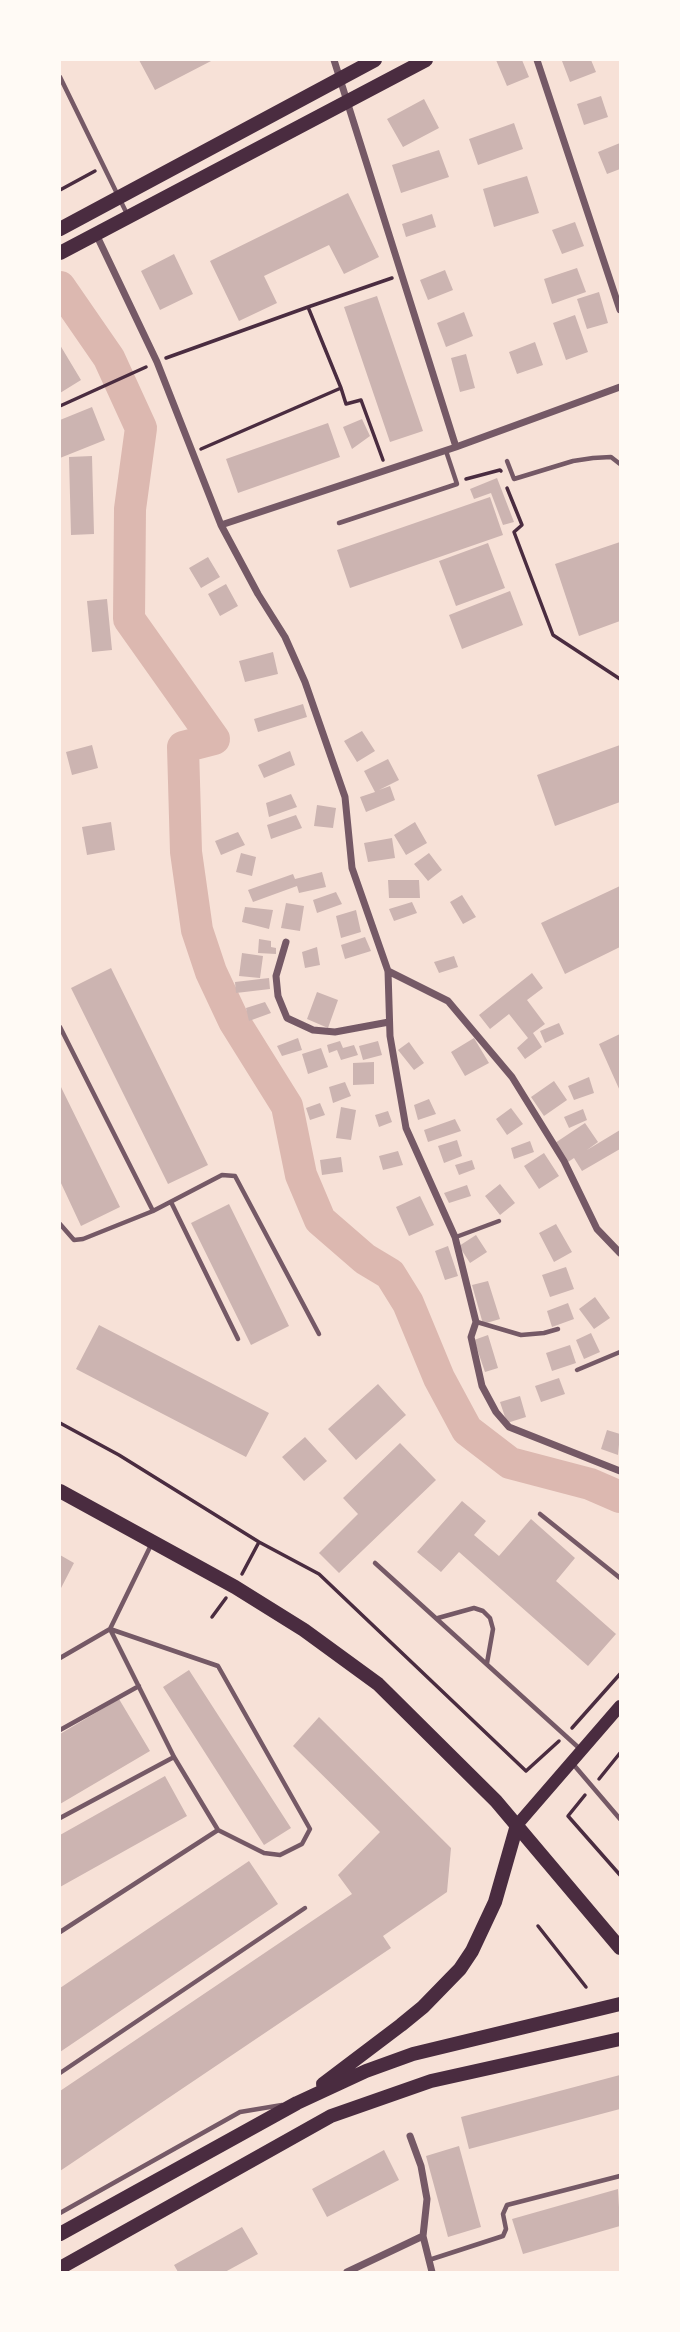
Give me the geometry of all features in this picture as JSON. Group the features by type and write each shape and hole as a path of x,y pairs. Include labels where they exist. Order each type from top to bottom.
{"main road":[{"path":"60,229 375,60"},
{"path":"65,250 426,60"},
{"path":"60,1490 235,1587 304,1630 378,1684 496,1801 621,1948"},
{"path":"297,2103 401,2025 460,1969 472,1951 495,1902 517,1825 621,1706"},
{"path":"60,2234 297,2103 366,2071 412,2054 621,2004"},
{"path":"60,2268 331,2116 431,2081 621,2039"}],"street":[{"path":"334,60 456,447"},
{"path":"537,60 621,310"},
{"path":"95,233 157,362 221,525 258,594 285,637 306,682 345,797 352,868 388,971 389,1022 406,1128 455,1237 476,1322 471,1337 482,1386 496,1412 509,1427 621,1471"},
{"path":"221,525 456,447 621,387"},
{"path":"286,942 276,976 278,996 287,1018 313,1030 335,1032 389,1022"},
{"path":"388,971 448,1001 504,1067 564,1161 597,1229 621,1253"},
{"path":"410,2136 421,2166 427,2199 423,2236 432,2273"},
{"path":"347,2273 423,2236"}],"lane":[{"path":"60,77 128,217"},
{"path":"339,523 457,484 446,450"},
{"path":"507,461 514,479 573,461 593,458 611,457 621,464"},
{"path":"60,1027 153,1211"},
{"path":"60,1223 69,1237 79,1240 153,1211 222,1175 236,1175 319,1334"},
{"path":"171,1202 238,1339"},
{"path":"455,1237 499,1222"},
{"path":"476,1322 521,1335 558,1329"},
{"path":"577,1370 621,1352"},
{"path":"540,1514 621,1578"},
{"path":"60,1658 110,1629 152,1541"},
{"path":"375,1563 583,1751"},
{"path":"437,1618 474,1608 491,1618 493,1629 487,1664"},
{"path":"110,1629 218,1666 310,1829 302,1844 280,1855 264,1853 218,1830 174,1757 110,1629"},
{"path":"60,1731 139,1686"},
{"path":"60,1818 174,1757"},
{"path":"572,1763 621,1819"},
{"path":"60,1932 218,1830"},
{"path":"60,2073 305,1908"},
{"path":"60,2213 240,2112 297,2103"},
{"path":"429,2260 503,2236 506,2229 503,2214 507,2205 621,2176"}],"path":[{"path":"60,190 103,166"},
{"path":"60,406 157,362 402,275"},
{"path":"308,307 346,404 360,400 386,470"},
{"path":"193,453 341,388"},
{"path":"456,447 467,480 500,470 522,525 514,532 553,635 621,678"},
{"path":"60,1423 119,1455 259,1542 319,1574 526,1772 566,1735 621,1674"},
{"path":"568,1816 621,1875"},
{"path":"538,1926 586,1987"}],"building":[{"path":"139,60 213,60 155,90"},
{"path":"496,60 522,60 529,77 507,86"},
{"path":"591,60 596,72 570,82 562,61"},
{"path":"601,96 608,117 584,125 577,104"},
{"path":"424,99 439,128 403,147 387,119"},
{"path":"514,123 523,149 478,165 469,139"},
{"path":"620,143 620,169 607,174 598,152"},
{"path":"439,150 449,177 401,193 392,165"},
{"path":"527,176 539,213 494,227 483,189"},
{"path":"348,193 379,257 344,274 329,245 264,276 277,303 239,321 210,261"},
{"path":"432,214 436,227 406,237 402,224"},
{"path":"575,222 584,246 562,254 552,230"},
{"path":"174,254 193,294 160,310 141,271"},
{"path":"577,268 586,292 552,304 544,279"},
{"path":"445,270 453,290 428,300 420,280"},
{"path":"599,292 608,323 587,329 577,299"},
{"path":"377,296 423,431 390,442 344,307"},
{"path":"464,312 473,336 446,347 437,323"},
{"path":"575,315 588,352 566,360 553,323"},
{"path":"535,342 543,365 517,374 509,352"},
{"path":"60,345 81,380 60,393"},
{"path":"466,354 475,388 460,392 451,358"},
{"path":"92,407 105,440 60,458 60,420"},
{"path":"362,419 370,436 352,449 343,427"},
{"path":"328,423 340,457 238,493 226,459"},
{"path":"92,456 94,534 71,535 69,457"},
{"path":"497,478 514,522 503,525 491,493 474,499 470,489"},
{"path":"490,497 503,535 350,588 337,550"},
{"path":"620,542 620,621 579,636 555,564"},
{"path":"488,543 505,588 456,606 439,561"},
{"path":"208,557 220,577 201,588 189,568"},
{"path":"226,584 238,606 220,616 208,594"},
{"path":"510,591 523,625 462,649 449,615"},
{"path":"107,599 112,650 92,652 87,601"},
{"path":"273,652 278,674 245,682 239,661"},
{"path":"303,704 307,717 258,732 254,719"},
{"path":"362,731 375,751 357,762 344,741"},
{"path":"92,745 98,768 72,775 66,752"},
{"path":"620,745 620,802 555,826 537,775"},
{"path":"290,751 295,765 264,778 258,765"},
{"path":"388,759 399,780 379,790 390,786 395,800 366,812 360,797 375,792 364,771"},
{"path":"291,794 297,807 269,817 266,803"},
{"path":"317,805 336,808 333,828 314,826"},
{"path":"296,815 302,828 271,839 267,825"},
{"path":"111,822 115,850 87,855 82,827"},
{"path":"415,822 427,843 406,855 394,835"},
{"path":"238,832 245,845 221,855 215,841"},
{"path":"392,838 395,858 368,862 364,843"},
{"path":"241,853 256,857 252,876 236,872"},
{"path":"429,853 442,870 428,881 414,864"},
{"path":"322,872 326,887 299,893 297,886 253,902 248,890 293,874 295,879"},
{"path":"388,880 419,880 420,898 389,898"},
{"path":"620,886 620,947 565,974 541,923"},
{"path":"336,892 342,904 317,913 313,900"},
{"path":"462,895 476,917 463,924 450,902"},
{"path":"412,902 417,913 394,921 389,909"},
{"path":"286,903 304,906 300,931 281,928"},
{"path":"245,907 273,910 269,929 242,922"},
{"path":"356,910 361,932 341,938 336,916"},
{"path":"365,937 371,951 345,959 341,945"},
{"path":"259,939 271,941 271,947 276,948 276,954 258,953"},
{"path":"317,947 320,965 305,968 302,952"},
{"path":"242,953 263,956 260,978 239,976"},
{"path":"454,956 458,967 439,973 434,962"},
{"path":"111,968 208,1165 168,1184 71,988"},
{"path":"532,973 543,988 527,1000 545,1024 533,1033 542,1047 525,1059 517,1048 528,1038 509,1014 490,1029 479,1015"},
{"path":"269,978 270,989 236,993 235,982"},
{"path":"317,992 338,1000 328,1028 307,1019"},
{"path":"265,1002 271,1013 249,1021 246,1008"},
{"path":"559,1023 564,1034 545,1043 540,1031"},
{"path":"620,1034 620,1091 599,1044"},
{"path":"298,1038 302,1050 282,1056 277,1046"},
{"path":"474,1038 489,1063 465,1076 451,1052"},
{"path":"340,1041 343,1048 354,1045 358,1055 341,1060 337,1050 329,1053 327,1045"},
{"path":"378,1041 382,1055 363,1060 359,1046"},
{"path":"409,1042 424,1063 414,1070 398,1050"},
{"path":"321,1048 328,1067 308,1074 302,1054"},
{"path":"374,1062 374,1084 353,1085 353,1063"},
{"path":"589,1077 594,1093 574,1100 568,1086"},
{"path":"554,1081 567,1100 544,1116 531,1097"},
{"path":"345,1082 351,1096 333,1103 329,1087"},
{"path":"60,1085 120,1207 81,1226 60,1181"},
{"path":"429,1099 436,1114 418,1120 414,1105"},
{"path":"320,1103 325,1115 310,1120 306,1108"},
{"path":"341,1107 356,1110 351,1140 336,1138"},
{"path":"511,1108 523,1124 507,1135 496,1119"},
{"path":"583,1109 587,1120 569,1128 564,1117"},
{"path":"388,1111 392,1122 379,1127 375,1115"},
{"path":"455,1119 461,1131 428,1142 424,1130"},
{"path":"585,1123 598,1142 587,1150 620,1130 620,1149 582,1171 574,1158 568,1162 555,1143"},
{"path":"457,1140 462,1156 444,1163 438,1146"},
{"path":"530,1141 534,1152 514,1159 511,1148"},
{"path":"398,1151 403,1165 383,1170 379,1156"},
{"path":"544,1153 559,1176 539,1189 524,1166"},
{"path":"341,1157 343,1172 322,1175 320,1160"},
{"path":"472,1160 475,1169 459,1175 455,1165"},
{"path":"500,1184 515,1203 500,1215 485,1196"},
{"path":"467,1185 471,1196 449,1203 444,1193"},
{"path":"420,1196 434,1225 409,1236 396,1207"},
{"path":"229,1204 289,1326 251,1345 191,1223"},
{"path":"556,1224 572,1252 554,1262 539,1233"},
{"path":"476,1235 487,1252 470,1263 459,1246"},
{"path":"448,1246 458,1276 445,1280 435,1251"},
{"path":"566,1267 574,1289 550,1297 542,1275"},
{"path":"488,1281 500,1319 483,1324 472,1285"},
{"path":"595,1297 610,1318 594,1329 579,1309"},
{"path":"568,1303 574,1319 552,1327 547,1311"},
{"path":"99,1325 269,1413 246,1457 76,1369"},
{"path":"591,1333 600,1352 584,1359 576,1340"},
{"path":"488,1335 498,1368 485,1372 474,1340"},
{"path":"570,1345 576,1363 552,1371 546,1353"},
{"path":"559,1378 565,1394 541,1402 535,1386"},
{"path":"378,1384 406,1415 356,1460 328,1429"},
{"path":"520,1396 526,1417 507,1423 500,1402"},
{"path":"607,1430 620,1434 618,1455 601,1449"},
{"path":"305,1437 327,1461 304,1481 282,1457"},
{"path":"400,1443 436,1480 339,1573 319,1553 358,1514 343,1498"},
{"path":"462,1501 486,1521 474,1535 499,1556 531,1519 575,1558 556,1581 616,1634 588,1666 459,1552 441,1572 417,1552"},
{"path":"60,1555 74,1563 60,1590"},
{"path":"189,1670 291,1828 264,1845 163,1687"},
{"path":"119,1699 150,1751 60,1804 60,1734"},
{"path":"319,1717 451,1848 447,1892 383,1936 391,1948 60,2171 60,2091 352,1894 338,1875 380,1832 293,1746"},
{"path":"165,1776 187,1816 60,1887 60,1835"},
{"path":"249,1861 278,1904 60,2052 60,1988"},
{"path":"620,2075 620,2109 469,2149 461,2117"},
{"path":"459,2146 481,2227 448,2237 426,2156"},
{"path":"384,2150 399,2180 327,2217 312,2189"},
{"path":"618,2189 620,2226 523,2254 512,2219"},
{"path":"242,2227 258,2254 225,2272 178,2272 174,2265"}],"waterway":[{"path":"60,287 109,358 141,428 130,509 129,619 214,739 183,747 186,852 197,930 211,972 234,1021 287,1106 301,1175 320,1220 365,1259 390,1274 408,1303 439,1378 467,1430 510,1463 590,1484 620,1497"}]}
